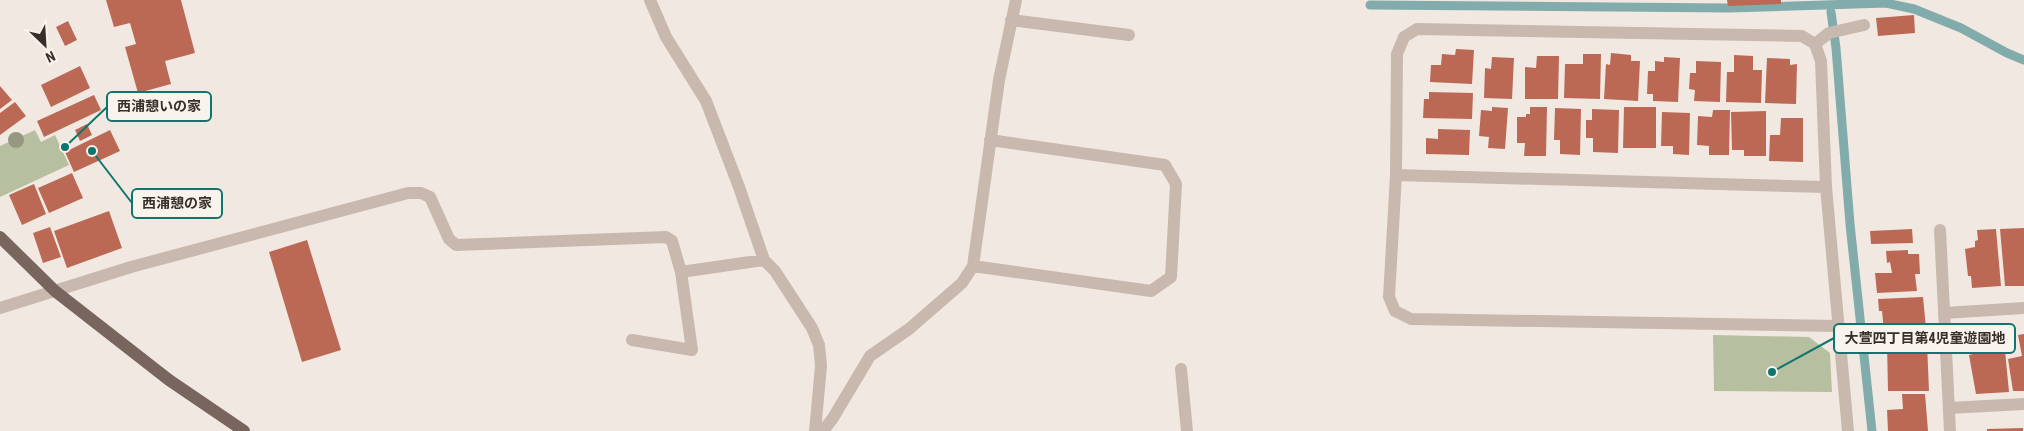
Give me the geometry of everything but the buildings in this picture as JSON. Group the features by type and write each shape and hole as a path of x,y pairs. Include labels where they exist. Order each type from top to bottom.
{"main road":[{"path":"0,238 55,290 169,380 244,431"}],"street":[{"path":"650,0 666,37 706,101 739,187 764,260 780,279 812,328 819,345 822,366 815,431"},
{"path":"823,431 870,356 909,330 956,289 973,266 998,80 1016,0"},
{"path":"1011,20 1129,35"},
{"path":"1815,44 1835,31 1864,25"},
{"path":"1838,326 1411,319 1395,311 1389,297 1396,175 1397,54 1404,37 1417,29 1802,36 1815,44 1821,61 1826,187 1848,431"},
{"path":"973,266 1151,291 1170,277 1176,184 1165,166 990,140"},
{"path":"1396,175 1826,187"},
{"path":"0,308 131,267 408,193 422,193 430,197 449,239 456,245 666,237 672,242 681,272 692,350 632,340"},
{"path":"1940,230 1950,431"},
{"path":"681,272 764,260"},
{"path":"1944,313 2024,308"},
{"path":"1181,369 1187,431"},
{"path":"1949,408 2024,404"}],"green space":[{"path":"35,130 41,142 55,135 69,165 0,197 0,146"},
{"path":"1713,335 1809,337 1830,353 1832,392 1714,391"}],"waterway":[{"path":"1370,5 1730,8 1886,3 1914,9 1961,28 2024,60"},
{"path":"1831,12 1836,48 1850,224 1872,431"}],"place":[{"name":"西浦憩いの家","path":"65,147"},
{"name":"西浦憩の家","path":"92,151"},
{"name":"大萱四丁目第4児童遊園地","path":"1772,372"}]}
